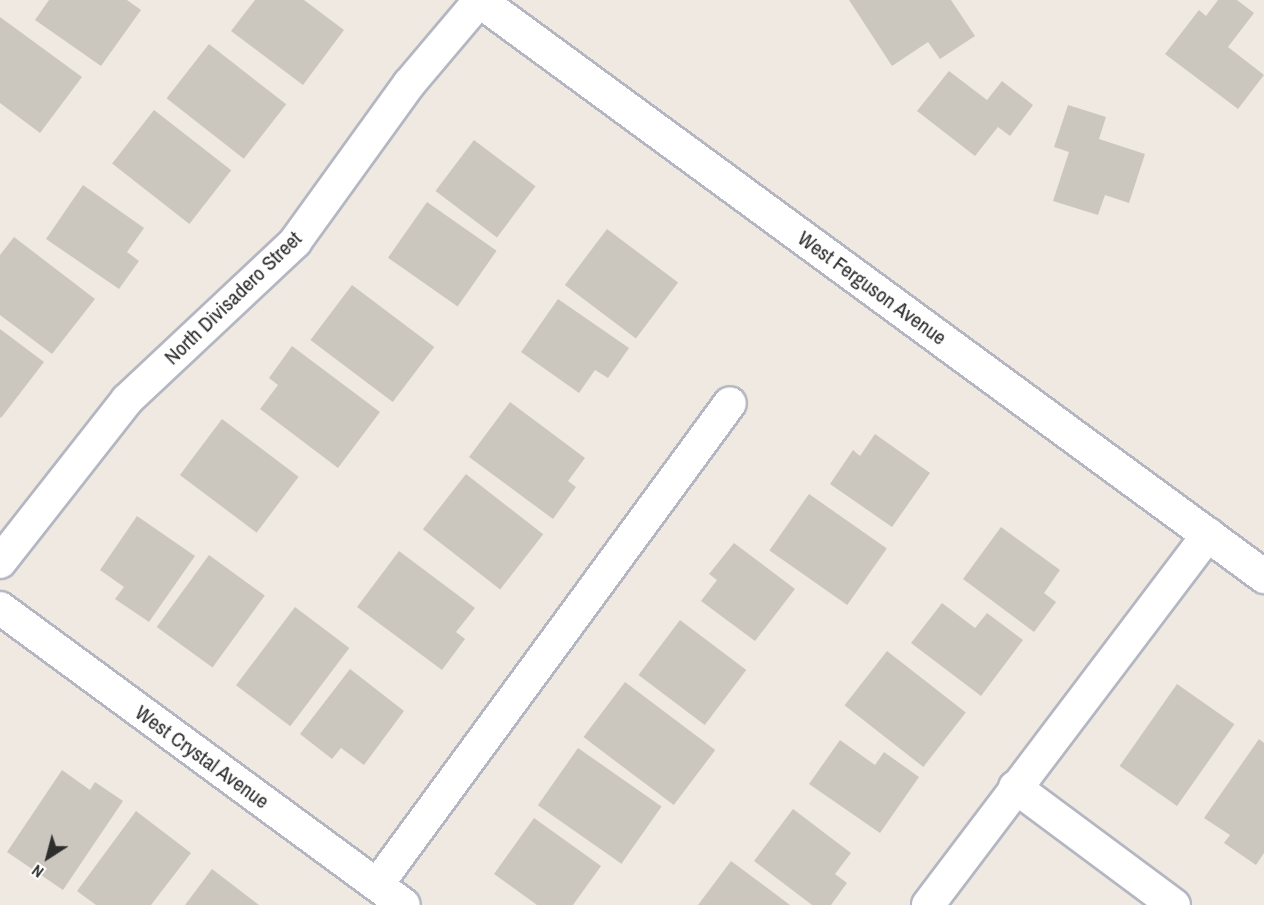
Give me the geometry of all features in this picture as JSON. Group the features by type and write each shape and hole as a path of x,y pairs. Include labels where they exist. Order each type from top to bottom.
{"street":[{"name":"West Ferguson Avenue","path":"480,0 1264,576"},
{"name":"North Divisadero Street","path":"0,562 127,400 295,242 409,84 480,0"},
{"path":"376,885 730,403"},
{"path":"928,905 1015,787 1209,534"},
{"name":"West Crystal Avenue","path":"0,608 404,905"},
{"path":"1015,787 1174,905"}],"building":[{"path":"49,0 127,0 141,10 101,66 35,20"},
{"path":"255,0 304,0 344,30 303,85 231,31"},
{"path":"849,0 951,0 975,36 940,59 928,42 892,66"},
{"path":"1218,0 1237,0 1254,13 1228,47 1264,75 1238,109 1165,54 1199,10 1206,16"},
{"path":"0,17 82,77 40,133 0,103"},
{"path":"209,44 286,104 244,159 167,98"},
{"path":"949,71 987,100 1002,81 1033,105 1010,136 998,127 975,156 917,111"},
{"path":"1068,105 1106,117 1099,139 1145,154 1129,203 1105,195 1098,215 1053,201 1069,152 1054,147"},
{"path":"154,110 231,170 189,224 112,164"},
{"path":"474,140 535,186 497,237 435,191"},
{"path":"83,185 144,228 127,252 139,261 119,289 46,239"},
{"path":"427,202 497,251 458,306 388,258"},
{"path":"607,229 678,283 636,338 565,285"},
{"path":"14,237 95,299 52,354 0,315 0,255"},
{"path":"352,285 434,347 393,402 310,340"},
{"path":"558,299 629,348 608,378 595,370 579,393 521,352"},
{"path":"0,329 44,362 1,418 0,417"},
{"path":"292,346 380,412 338,468 260,409 278,385 269,378"},
{"path":"510,402 585,458 568,481 576,487 553,519 469,457"},
{"path":"222,419 299,477 257,533 180,475"},
{"path":"875,434 930,473 892,527 830,484 853,450 860,456"},
{"path":"466,474 543,534 500,589 423,529"},
{"path":"809,494 887,548 847,605 769,551"},
{"path":"137,516 195,556 149,622 115,599 124,587 100,570"},
{"path":"1001,527 1060,570 1044,593 1056,602 1034,632 963,579"},
{"path":"734,543 795,589 755,641 701,601 717,580 709,574"},
{"path":"399,551 475,608 456,632 465,639 442,670 357,607"},
{"path":"209,555 265,596 213,668 157,627"},
{"path":"942,603 975,628 987,613 1023,640 981,696 911,643"},
{"path":"295,607 349,648 290,726 236,685"},
{"path":"680,620 746,670 705,725 638,675"},
{"path":"887,651 966,713 923,767 845,705"},
{"path":"350,669 404,711 364,765 341,748 332,759 300,734"},
{"path":"625,682 715,750 674,805 583,737"},
{"path":"1177,684 1234,724 1177,806 1120,766"},
{"path":"1259,739 1264,743 1264,853 1256,865 1224,843 1230,835 1204,818"},
{"path":"840,740 875,765 884,752 919,777 880,833 809,784"},
{"path":"578,748 662,807 621,864 538,805"},
{"path":"62,770 90,790 95,782 123,801 63,890 7,852"},
{"path":"793,809 851,853 835,874 847,883 831,905 812,905 754,861"},
{"path":"136,811 191,853 151,905 96,905 77,891"},
{"path":"534,818 601,866 573,905 537,905 494,874"},
{"path":"731,861 790,905 698,905"},
{"path":"212,869 259,905 185,905"}]}
